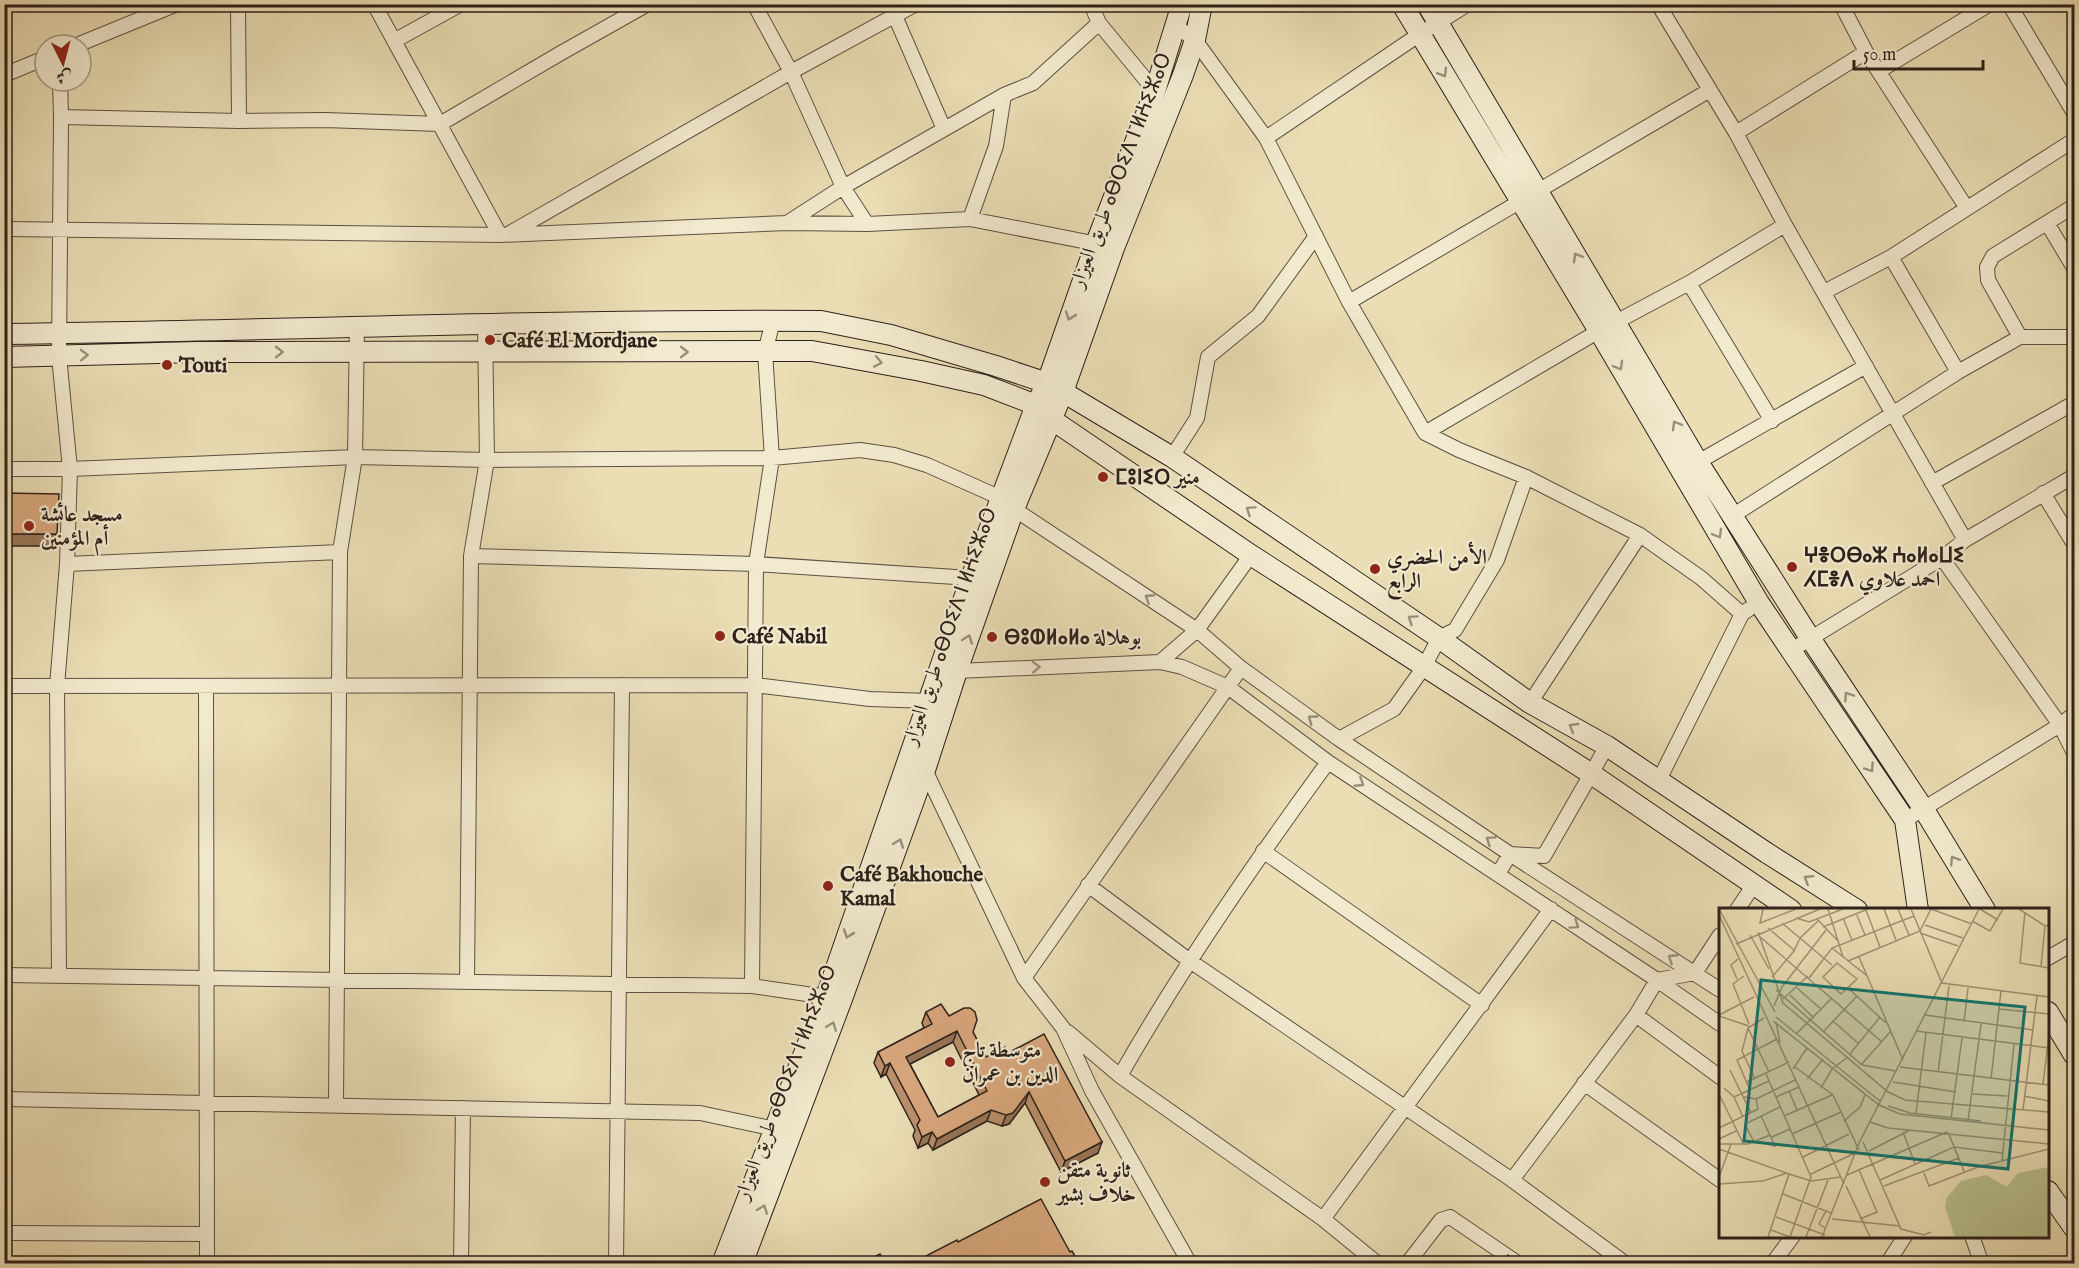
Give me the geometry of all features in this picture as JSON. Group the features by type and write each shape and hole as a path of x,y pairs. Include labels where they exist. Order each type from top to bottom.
{"main road":[{"name":"طريق العيزار ⴰⴱⵔⵉⴷ ⵏ ⵍⵄⵉⵣⴰⵔ","path":"834,998 909,759 971,578 1051,419 1055,388 1105,245 1182,4"},
{"name":"طريق العيزار ⴰⴱⵔⵉⴷ ⵏ ⵍⵄⵉⵣⴰⵔ","path":"1105,245 1183,75 1195,40 1202,4"},
{"path":"1402,4 1520,201 1698,462 1810,638 1923,808 1984,908"},
{"path":"1427,4 1538,191 1608,327 1759,603 1905,820 1916,904"},
{"path":"4,334 201,331 357,325 821,321 891,334 996,366 1055,388 1172,457 1439,638 1530,703 1607,746 1767,853 1855,908"},
{"path":"4,357 197,352 812,351 921,371 984,386 1036,405 1051,419 1251,555 1590,773 1753,886 1789,908"},
{"name":"طريق العيزار ⴰⴱⵔⵉⴷ ⵏ ⵍⵄⵉⵣⴰⵔ","path":"742,1263 783,1131 925,770 1008,504 1036,405 1055,388"},
{"path":"2049,1014 2074,1055"},
{"name":"طريق العيزار ⴰⴱⵔⵉⴷ ⵏ ⵍⵄⵉⵣⴰⵔ","path":"722,1263 783,1131"},
{"path":"2049,1192 2074,1228"}],"street":[{"path":"93,38 177,4"},
{"path":"238,4 239,121"},
{"path":"374,4 504,235"},
{"path":"394,41 461,4"},
{"path":"61,117 239,121 325,120 440,124 561,52 648,4"},
{"path":"754,4 791,72 843,187 867,224"},
{"path":"504,235 791,72 916,4"},
{"path":"1091,4 1099,23 1155,91"},
{"path":"1266,138 1468,4"},
{"path":"1658,4 1736,133 1785,225 1965,540"},
{"path":"1841,4 1866,52 1966,207"},
{"path":"2009,4 2074,113"},
{"path":"1880,71 1987,5"},
{"path":"895,16 944,129"},
{"path":"787,223 843,187 944,129 1004,95 1033,83 1099,23"},
{"path":"1176,26 1195,40 1266,138 1349,302 1425,433 1459,450 1526,477 1640,535 1701,578 1742,614"},
{"path":"1736,133 1866,52"},
{"path":"4,75 33,63"},
{"path":"1349,302 1710,90"},
{"path":"59,976 57,686 67,564 70,469 59,356 60,93"},
{"path":"970,219 996,146 1004,95"},
{"path":"1824,292 1891,257 2074,140"},
{"path":"2020,337 1988,280 1987,267 1994,256 2074,206"},
{"path":"4,229 504,235 787,223 867,224 970,219 1105,245"},
{"path":"2047,223 2074,268"},
{"path":"1425,433 1608,327 1689,284 1785,225"},
{"path":"1172,457 1197,418 1208,357 1258,316 1316,236"},
{"path":"1891,257 1958,372"},
{"path":"1689,284 1772,421"},
{"path":"752,986 756,564 772,458 765,352 773,321"},
{"path":"336,1105 339,552 355,457 357,325"},
{"path":"467,982 471,556 487,460 485,325"},
{"path":"1732,516 1958,372 2020,337 2074,337"},
{"path":"1698,462 1866,366"},
{"path":"1932,483 2074,404"},
{"path":"4,469 70,469 355,457 487,460 772,458 860,450 894,454 927,465 1008,504 1197,630 1241,668 1339,739 1510,854 1719,989"},
{"path":"1790,651 1942,558 1965,540 2074,476"},
{"path":"1339,739 1394,709 1424,667 1439,638 1455,630 1497,560 1526,477"},
{"path":"2043,493 2074,544"},
{"path":"1530,703 1640,535"},
{"path":"67,564 339,552"},
{"path":"1160,662 1197,630 1251,555"},
{"path":"471,556 756,564 971,578"},
{"path":"1942,558 2060,725 2074,753"},
{"path":"1659,780 1742,614 1759,603"},
{"path":"957,671 1160,662 1182,667 1228,687 1328,762 1719,1023"},
{"path":"1024,978 1241,668"},
{"path":"616,1263 622,685"},
{"path":"4,686 755,685 870,699 929,701"},
{"path":"206,686 207,1263"},
{"path":"1905,820 2060,725 2074,714"},
{"path":"1510,854 1544,856 1607,746"},
{"path":"909,759 925,770 1024,978 1063,1028 1120,1076 1323,1219 1378,1263"},
{"path":"1120,1076 1147,1028 1190,961 1263,851 1328,762"},
{"path":"1263,851 1482,1005"},
{"path":"1498,874 1510,854"},
{"path":"1088,885 1190,961 1512,1180 1626,1263"},
{"path":"1738,908 1753,886"},
{"path":"1323,1219 1551,909"},
{"path":"1512,1180 1636,1015 1657,980 1695,973 1719,937"},
{"path":"2049,957 2074,943"},
{"path":"4,975 752,986 834,998"},
{"path":"1636,1015 1719,1076"},
{"path":"1063,1028 1092,1091 1190,1263"},
{"path":"1584,1083 1719,1179"},
{"path":"4,1099 700,1113 783,1131"},
{"path":"461,1263 463,1108"},
{"path":"1407,1263 1441,1220 1450,1217 1519,1263"},
{"path":"4,1233 207,1234"},
{"path":"1772,1263 1791,1238"},
{"path":"1887,1263 1904,1238"},
{"path":"1973,1238 1982,1263"}],"building":[{"name":"مسجد عائشة أم المؤمنين","path":"4,493 59,494 57,534 6,534 6,561 4,561"},
{"path":"941,1004 949,1016 964,1008 970,1008 975,1012 977,1020 973,1032 986,1057 1005,1047 1008,1053 1044,1034 1102,1142 1065,1161 1029,1092 1013,1113 1006,1115 991,1110 937,1139 932,1132 922,1137 917,1125 920,1120 890,1063 885,1066 878,1052 932,1024 926,1012","holes":["957,1031 987,1091 938,1117 906,1057"]},
{"path":"1041,1199 1070,1252 1072,1251 1079,1263 917,1263 916,1261"},
{"path":"880,1254 885,1263 862,1263"},
{"path":"1508,1255 1520,1263 1502,1263"}],"place":[{"name":"Café El Mordjane","path":"490,340"},
{"name":"Touti","path":"167,365"},
{"name":"ⵎⵓⵏⵉⵔ منير","path":"1103,477"},
{"name":"مسجد عائشة أم المؤمنين","path":"29,526"},
{"name":"ⵖⴻⵔⴱⴰⵣ ⵄⴰⵍⴰⵡⵉ ⵃⵎⴻⴷ احمد علاوي","path":"1792,567"},
{"name":"الأمن الحضري الرابع","path":"1375,569"},
{"name":"Café Nabil","path":"720,636"},
{"name":"ⴱⵓⵀⵍⴰⵍⴰ بوهلالة","path":"992,637"},
{"name":"Café Bakhouche Kamal","path":"828,886"},
{"name":"متوسطة تاج الدين بن عمران","path":"950,1062"},
{"name":"ثانوية متقن خلاف بشير","path":"1045,1182"}]}
